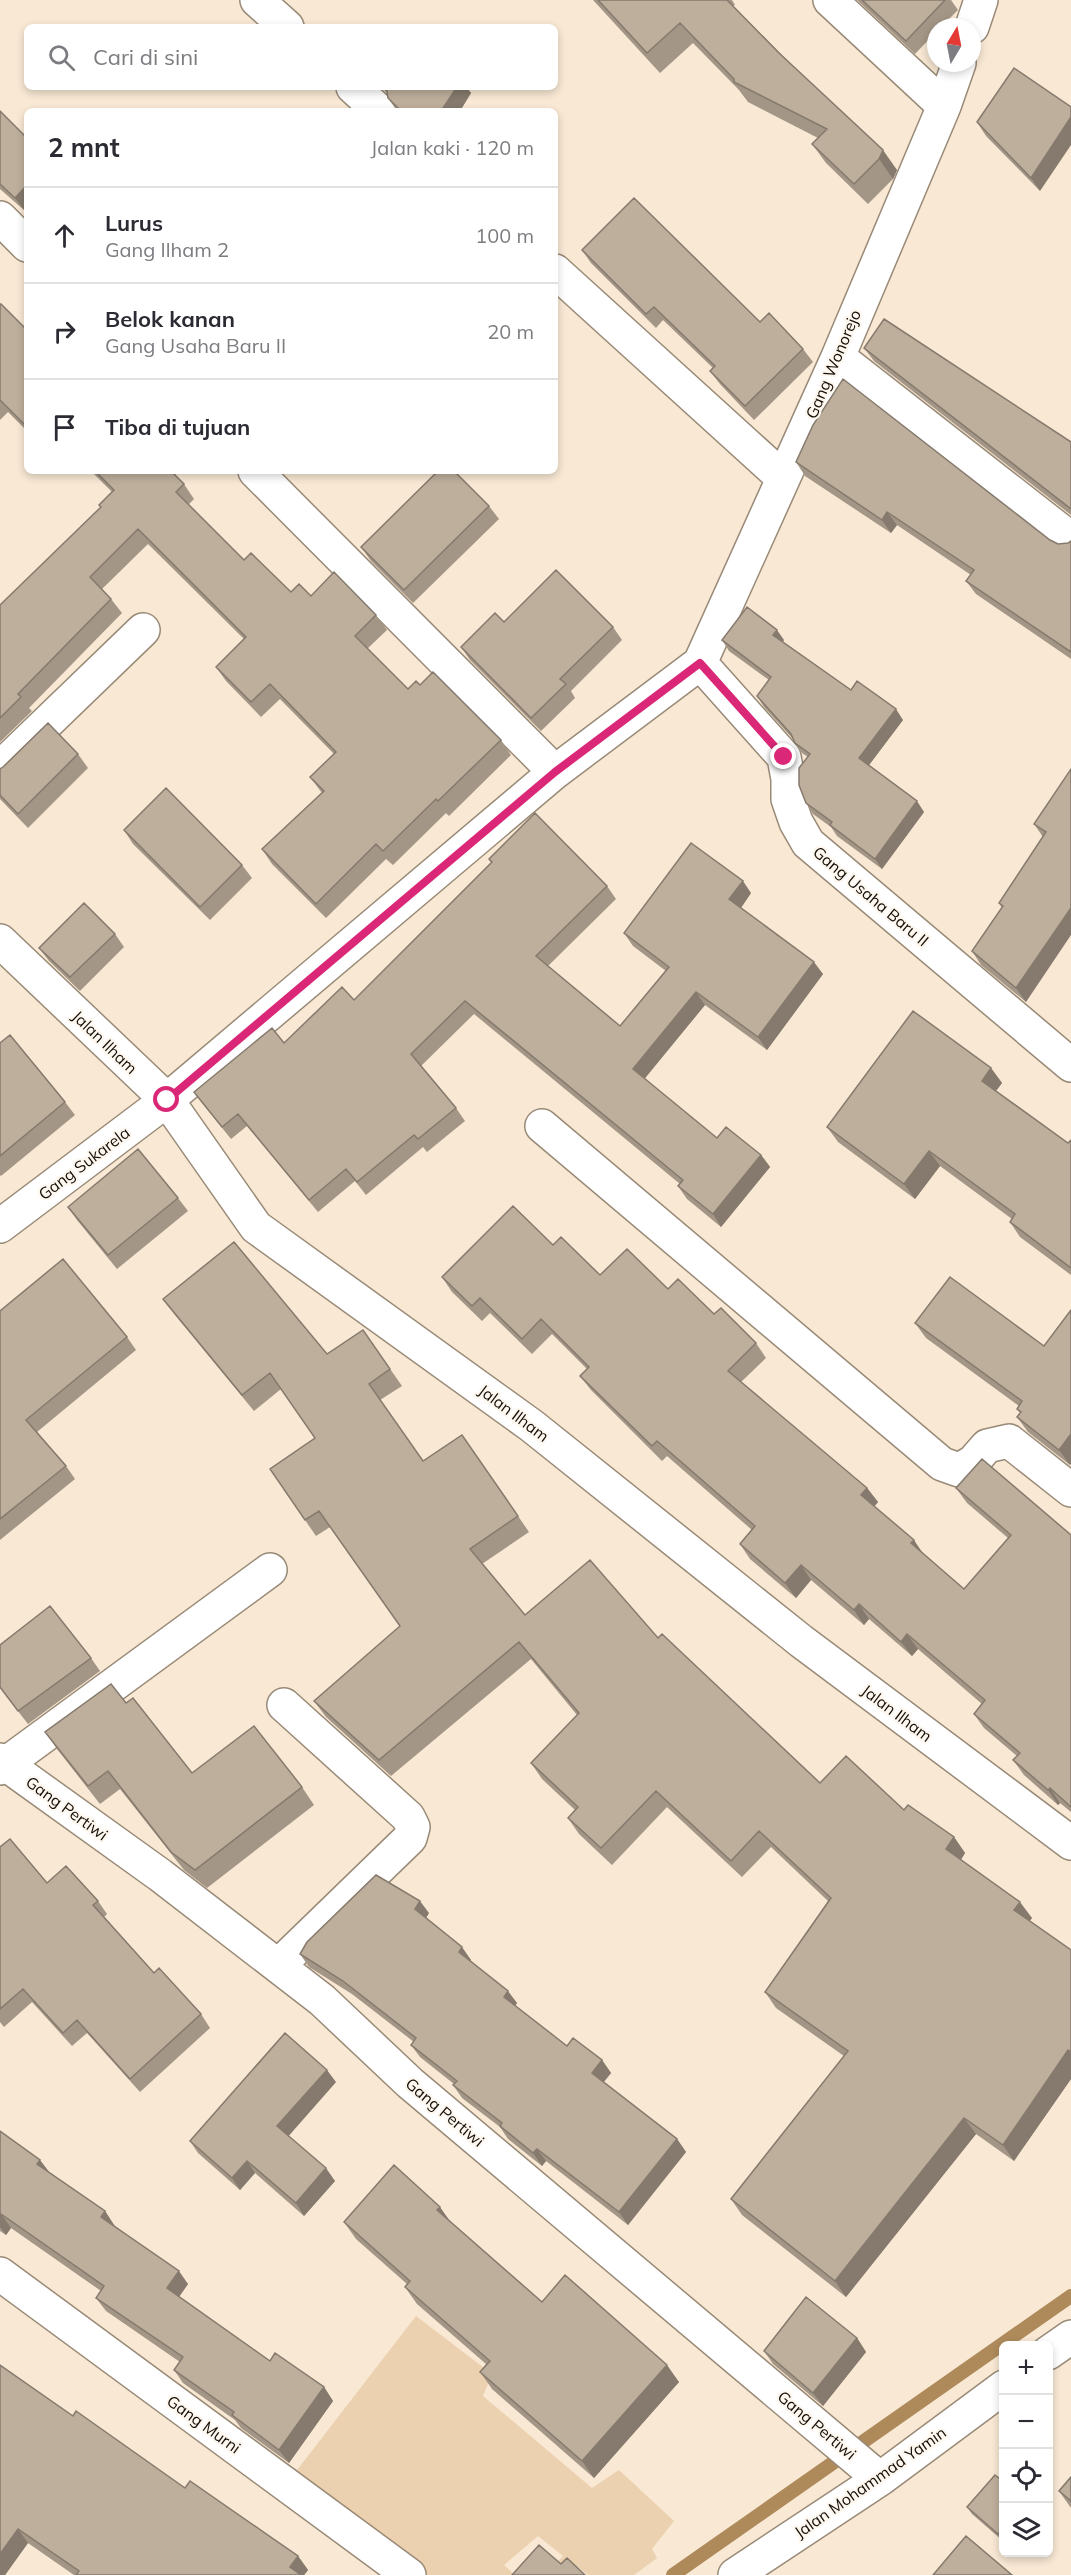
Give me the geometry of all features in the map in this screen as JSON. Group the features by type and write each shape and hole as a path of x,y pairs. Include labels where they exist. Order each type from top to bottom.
{"street":[{"path":"257,0 284,24"},
{"path":"830,0 944,106"},
{"path":"975,18 981,0"},
{"name":"Gang Wonorejo","path":"700,663 838,357 944,106 956,72"},
{"path":"356,90 376,108"},
{"path":"0,218 24,242"},
{"path":"558,274 783,478"},
{"path":"838,357 1071,539"},
{"path":"258,474 555,772"},
{"path":"0,768 143,630"},
{"name":"Gang Sukarela","path":"0,1226 167,1100 555,772 700,663"},
{"name":"Gang Usaha Baru II","path":"700,663 784,757 788,779 788,799 796,822 808,843 1071,1065"},
{"name":"Jalan Ilham","path":"0,941 167,1100 256,1227 532,1426 801,1641 1071,1842"},
{"path":"542,1126 942,1464 959,1470 973,1462 987,1446 1009,1441 1071,1490"},
{"path":"2,1764 270,1569"},
{"path":"278,1966 410,1838 413,1827 408,1817 284,1705"},
{"name":"Gang Pertiwi","path":"2,1764 160,1875 322,2000 410,2084 880,2479"},
{"name":"Gang Murni","path":"0,2274 409,2575"},
{"path":"1053,2350 1071,2337"},
{"name":"Jalan Mohammad Yamin","path":"735,2575 880,2479 999,2391"}],"shaded area":[{"path":"416,2316 492,2374 483,2396 592,2488 619,2470 674,2521 652,2549 657,2558 634,2575 588,2575 571,2562 560,2575 545,2575 563,2556 538,2536 504,2565 515,2575 427,2575 294,2474"}],"building":[{"path":"598,0 727,0 779,53 883,150 879,159 854,184 812,144 827,129 734,82 734,79 680,23 647,53"},
{"path":"862,0 945,0 906,41"},
{"path":"1014,68 1071,107 1071,117 1031,178 977,122"},
{"path":"455,90 443,108 398,108 388,98 387,91"},
{"path":"0,111 24,135 24,188 15,198 0,184"},
{"path":"634,198 760,322 769,313 803,349 745,406 710,371 715,366 654,307 646,314 582,250"},
{"path":"1,304 24,327 24,424 0,400"},
{"path":"884,319 1071,442 1071,509 864,348"},
{"path":"843,379 1050,540 1058,544 1071,541 1071,652 966,581 974,570 887,512 882,520 796,462 813,425"},
{"path":"98,474 174,474 184,484 176,492 244,560 251,553 291,592 299,584 311,596 334,572 376,615 355,636 408,689 416,681 420,685 433,672 501,740 383,851 376,844 316,904 262,849 324,791 310,777 336,752 270,684 251,702 216,667 246,637 138,529 90,577 111,599 18,694 21,697 0,718 0,605 101,507 99,505 114,490"},
{"path":"435,474 457,474 489,506 404,590 361,547"},
{"path":"556,570 613,627 560,679 566,684 531,718 461,647 495,613 504,622"},
{"path":"747,607 777,630 773,635 851,690 857,681 896,709 859,758 917,801 875,859 830,825 832,822 806,803 799,785 799,768 810,754 795,743 791,734 757,696 771,677 722,640"},
{"path":"48,723 78,754 18,814 0,795 0,769"},
{"path":"1071,769 1071,908 1016,988 972,951 1003,906 999,903 1046,832 1034,824"},
{"path":"166,788 242,865 200,907 124,830"},
{"path":"535,813 607,886 536,956 620,1026 669,967 624,933 691,843 743,881 729,899 814,962 758,1037 696,992 633,1069 717,1138 726,1127 761,1155 713,1214 678,1186 683,1180 465,1001 411,1054 456,1108 418,1139 414,1135 357,1182 346,1169 309,1200 238,1114 222,1127 194,1092 272,1028 284,1043 342,987 354,1000 492,862 489,859"},
{"path":"84,903 115,934 70,977 39,948"},
{"path":"913,1011 991,1068 982,1081 1068,1143 1071,1140 1071,1268 1010,1222 1015,1214 929,1151 904,1184 827,1127"},
{"path":"10,1035 65,1102 0,1156 0,1043"},
{"path":"138,1149 178,1198 108,1255 68,1207"},
{"path":"513,1206 553,1245 561,1237 600,1275 627,1249 668,1289 678,1279 714,1314 721,1308 756,1343 728,1371 867,1488 861,1495 914,1540 911,1543 964,1589 1011,1535 956,1488 982,1459 1071,1535 1071,1807 1013,1760 1020,1753 974,1714 985,1700 907,1634 901,1642 859,1604 854,1610 801,1565 785,1583 740,1544 755,1526 657,1441 652,1446 580,1376 589,1367 541,1319 522,1339 480,1298 472,1306 442,1277"},
{"path":"234,1242 327,1354 363,1330 390,1369 369,1384 423,1461 462,1435 518,1516 470,1549 525,1615 590,1560 658,1638 662,1634 820,1783 846,1756 904,1810 908,1805 954,1837 946,1849 1020,1902 1014,1910 1071,1950 1071,2052 1068,2050 1003,2145 964,2118 835,2281 731,2199 848,2051 765,1992 831,1898 759,1831 731,1861 656,1791 601,1848 568,1818 578,1807 531,1763 579,1713 519,1642 379,1760 314,1701 400,1626 319,1511 305,1520 270,1469 315,1438 270,1373 242,1395 163,1299"},
{"path":"63,1259 127,1337 26,1420 66,1466 0,1519 0,1311"},
{"path":"950,1277 1044,1346 1071,1310 1071,1434 1059,1450 1017,1417 1021,1412 1017,1409 1022,1401 915,1323"},
{"path":"50,1606 91,1658 18,1711 0,1687 0,1645"},
{"path":"111,1684 126,1703 133,1698 192,1773 254,1726 302,1787 195,1870 171,1852 108,1771 88,1786 45,1732"},
{"path":"10,1839 47,1883 66,1866 98,1901 93,1905 154,1973 159,1968 201,2014 130,2079 77,2020 63,2033 23,1989 0,2009 0,1847"},
{"path":"376,1875 420,1901 415,1909 462,1947 459,1952 508,1991 504,1997 567,2046 573,2038 602,2060 592,2073 677,2139 619,2212 537,2149 533,2153 500,2126 502,2123 453,2085 457,2081 411,2045 416,2038 343,1981 300,1954 307,1942"},
{"path":"285,2033 327,2070 277,2126 326,2168 296,2203 247,2161 232,2178 190,2141"},
{"path":"0,2131 40,2160 37,2164 105,2211 101,2217 179,2271 167,2288 270,2361 275,2353 324,2387 279,2450 232,2415 234,2412 174,2370 183,2357 96,2298 104,2286 1,2214 0,2216"},
{"path":"394,2165 440,2207 437,2210 542,2302 565,2275 667,2365 582,2461 480,2372 490,2361 405,2287 410,2281 344,2222"},
{"path":"806,2297 857,2338 813,2393 764,2351"},
{"path":"0,2365 73,2416 76,2411 185,2488 190,2481 298,2556 290,2567 301,2575 76,2575 79,2571 18,2529 0,2554"},
{"path":"995,2475 999,2478 998,2534 967,2507"},
{"path":"1071,2477 1071,2501 1059,2491"},
{"path":"966,2536 1012,2575 933,2575"},
{"path":"539,2545 561,2564 567,2558 585,2575 512,2575"}],"waterway":[{"path":"673,2575 1071,2296"}],"route":[{"path":"167,1100 555,772 700,663 784,757"}]}
